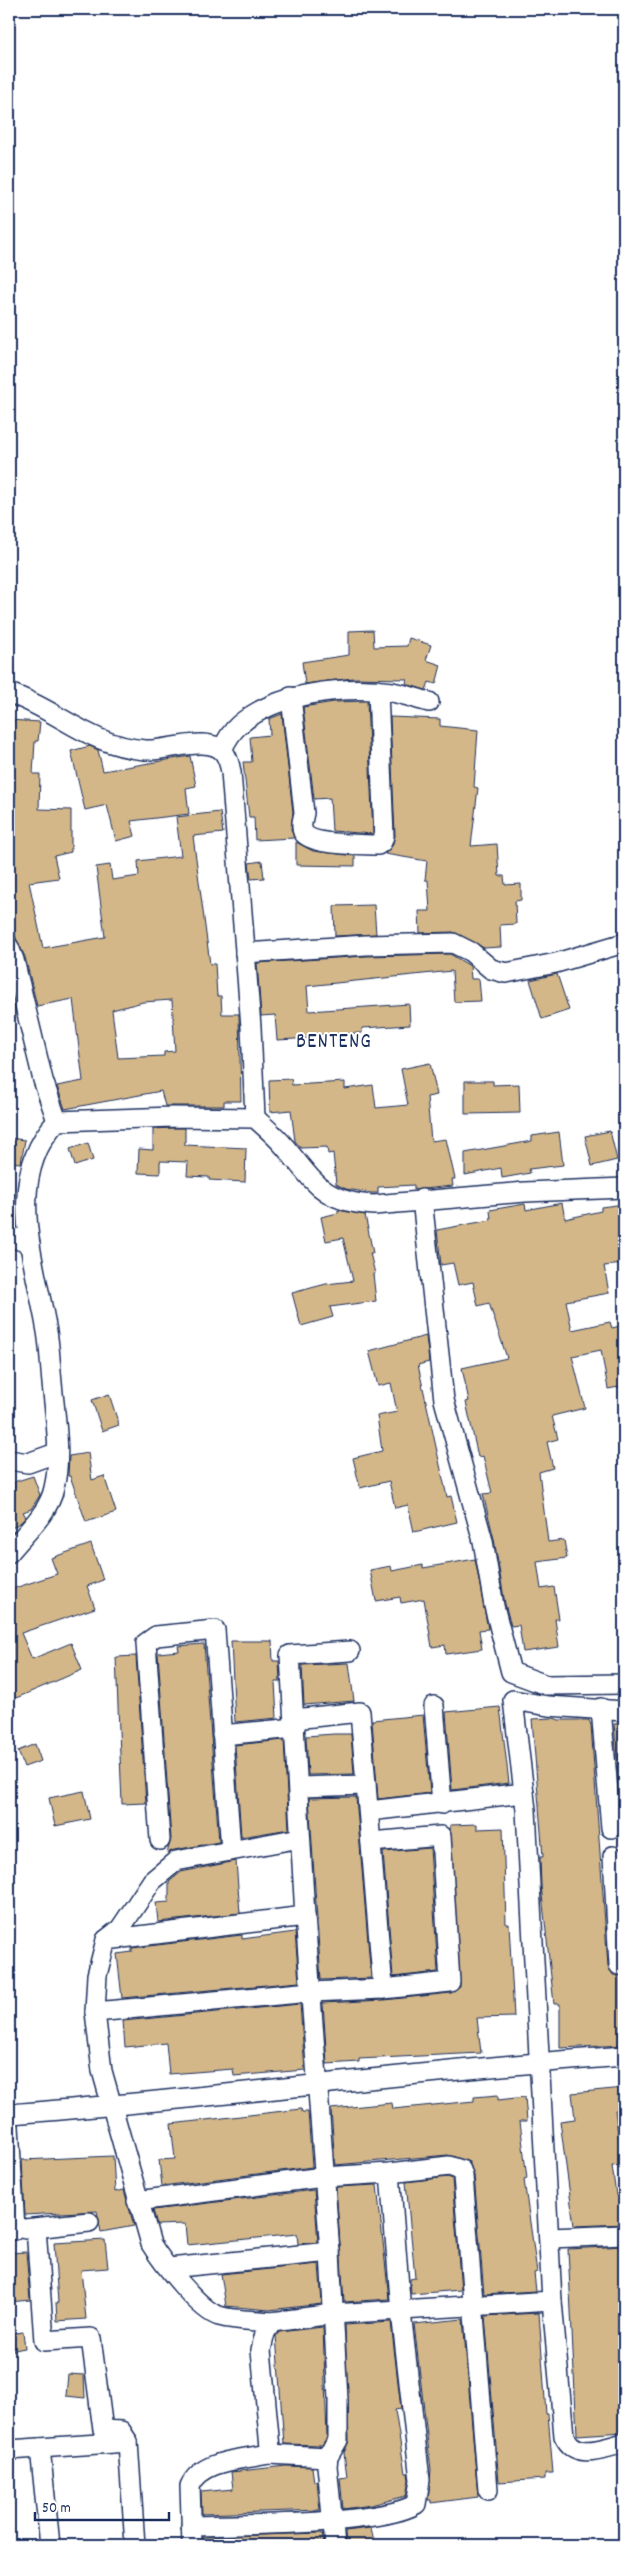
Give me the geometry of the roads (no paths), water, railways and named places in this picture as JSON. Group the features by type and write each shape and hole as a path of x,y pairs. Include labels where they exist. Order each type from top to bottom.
{"street":[{"path":"222,750 239,725 266,708 291,697 353,691 378,691 429,702"},
{"path":"291,697 304,813 301,825 303,832 316,841 378,845 382,842 384,836 378,691"},
{"path":"9,694 90,736 117,746 147,750 198,744 215,746 226,755 231,772 255,1118"},
{"path":"245,953 366,945 453,943 471,952 490,969 506,973 556,963 624,943"},
{"path":"9,947 44,1080 58,1121"},
{"path":"9,1553 48,1503 54,1489 56,1453 47,1329 30,1244 26,1209 27,1186 31,1166 44,1135 58,1121 173,1117 255,1118 284,1145 314,1183 333,1196 351,1204 374,1205 422,1199 624,1188"},
{"path":"422,1199 444,1400 484,1541 494,1606 511,1672 546,1685 624,1684"},
{"path":"9,1236 30,1244"},
{"path":"9,1460 28,1463 56,1453"},
{"path":"160,1840 146,1643 156,1636 215,1630 231,1850"},
{"path":"335,2545 327,2466 328,2457 338,2440 339,2426 330,2252 304,1916 299,1787 290,1655 350,1651"},
{"path":"624,1712 601,1708 548,1706 513,1700 524,1793 552,2301 564,2436 568,2444 575,2450 585,2452 624,2443"},
{"path":"434,1706 442,1804"},
{"path":"601,1708 611,1828"},
{"path":"222,1735 360,1712 383,1989"},
{"path":"299,1787 366,1785"},
{"path":"368,1811 442,1804 524,1793"},
{"path":"95,2012 310,1992 383,1989 450,1982 442,1836 371,1842"},
{"path":"300,1838 176,1861 152,1881 120,1929 106,1940 97,1975 95,2012 102,2070 137,2200 151,2244 160,2259 201,2306 218,2316 272,2322 333,2314 401,2312 473,2305 552,2301"},
{"path":"613,1856 619,1965 624,1965"},
{"path":"106,1940 304,1916"},
{"path":"9,2114 112,2107 317,2084 539,2062 624,2056"},
{"path":"9,2126 12,2230 89,2222"},
{"path":"137,2200 323,2177 390,2173 449,2166 461,2170 488,2490"},
{"path":"191,2526 332,2520 388,2514 407,2509 416,2504 419,2493 401,2312 390,2173"},
{"path":"36,2228 44,2341 91,2338 100,2423 103,2430 120,2431 128,2442 135,2545"},
{"path":"550,2238 624,2235"},
{"path":"169,2268 330,2252"},
{"path":"268,2454 271,2440 261,2350 265,2333 272,2322"},
{"path":"9,2450 128,2442"},
{"path":"40,2448 50,2545"},
{"path":"192,2545 190,2486 199,2472 211,2466 268,2454 328,2457"}],"district":[{"name":"BENTENG","path":"334,1043"}]}
